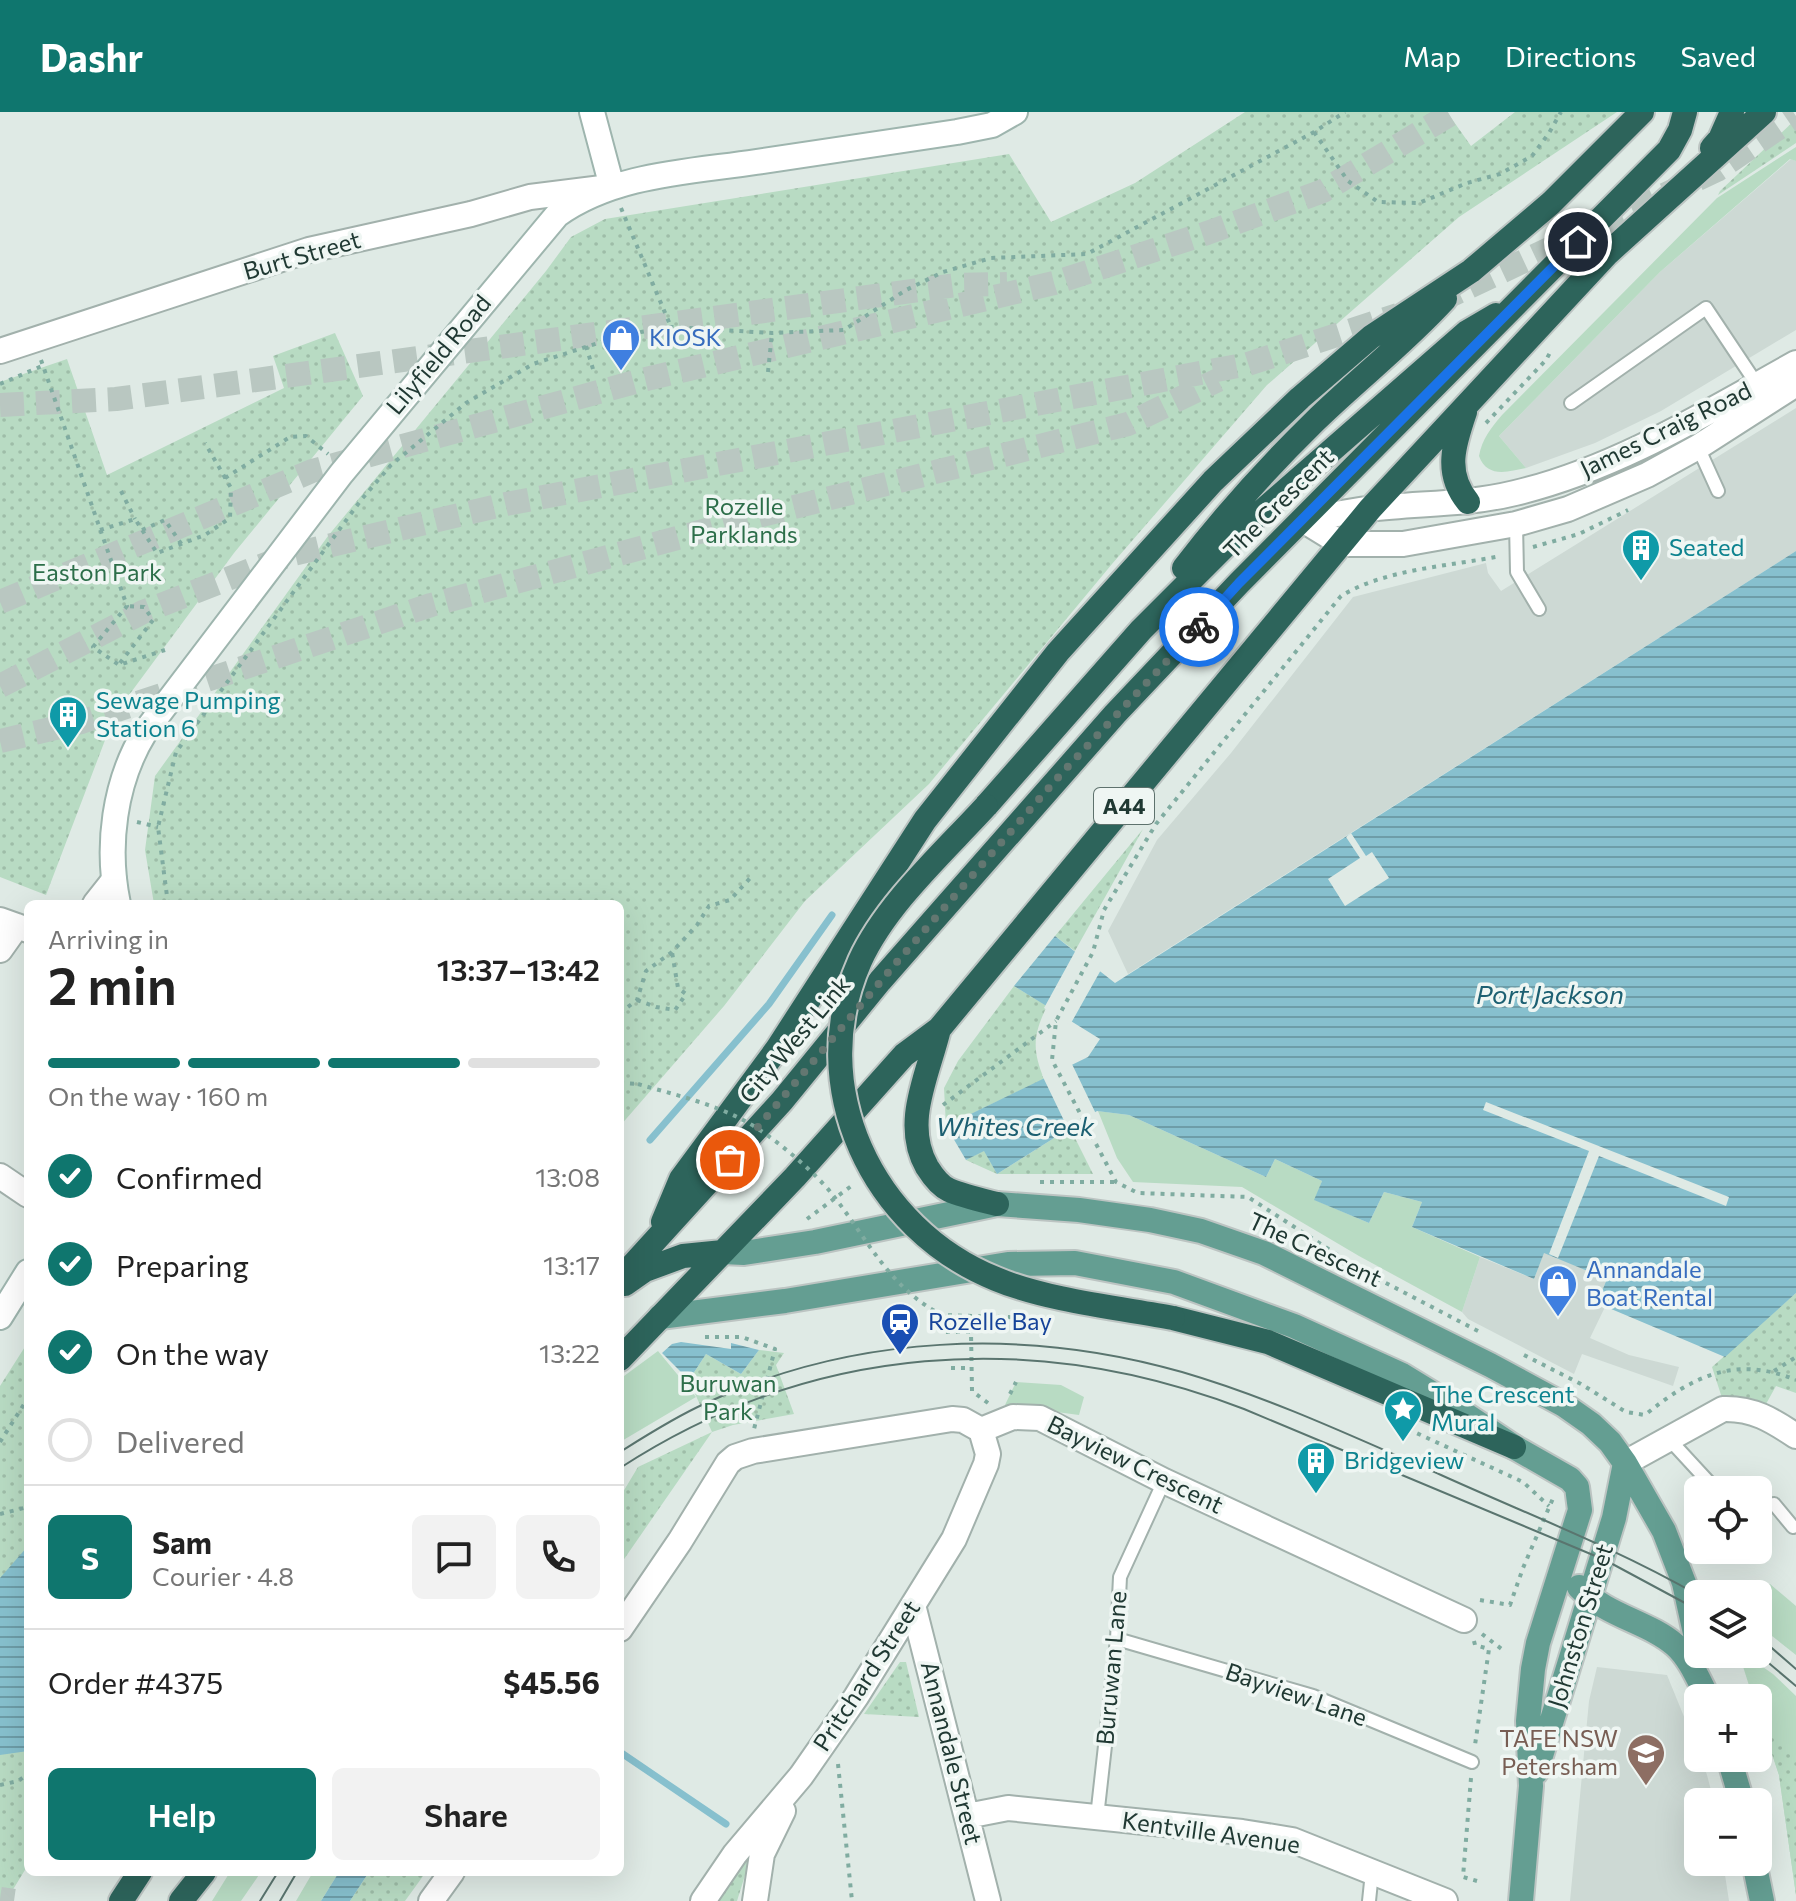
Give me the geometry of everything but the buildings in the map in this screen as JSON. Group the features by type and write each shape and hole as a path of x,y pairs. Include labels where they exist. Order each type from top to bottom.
{"highway":[{"path":"1141,630 1226,515 1315,421 1425,320 1471,271 1551,203 1642,112"},
{"name":"The Crescent","path":"914,943 1115,714 1239,583 1669,150 1685,112"},
{"path":"1667,196 1720,139 1732,112"},
{"path":"1667,196 1764,112"},
{"name":"A44","path":"624,1355 660,1317 734,1252 795,1177 904,1055 939,1029 1370,509 1607,254 1667,196"},
{"path":"655,1239 681,1179 777,1049 925,820 1058,652 1213,481 1300,398 1371,337 1471,271"},
{"path":"1514,1447 1268,1342 1173,1318 1030,1289 998,1280 967,1265 930,1240 893,1203 877,1181 854,1137 842,1085 840,1045 847,997 861,960 896,905 1141,630 1300,475 1467,332 1525,297"},
{"path":"1468,502 1452,473 1454,445 1469,402"},
{"path":"1303,520 1299,498 1300,475 1315,421"},
{"name":"City West Link","path":"624,1274 782,1101 914,943"},
{"path":"939,1029 916,1110 915,1133 920,1154 930,1173 946,1189 997,1204"},
{"path":"624,1285 645,1270 683,1256 734,1252"},
{"path":"121,1901 137,1876"},
{"path":"181,1901 201,1876"}],"main road":[{"name":"The Crescent","path":"734,1252 815,1242 997,1204 1079,1210 1201,1231 1264,1253 1490,1365 1564,1405 1591,1424 1610,1442 1650,1505 1684,1583"},
{"path":"660,1317 785,1301 1008,1264 1075,1263 1174,1282 1294,1326 1402,1375 1571,1481"},
{"path":"1625,1463 1581,1545 1565,1560 1574,1581 1588,1596 1674,1644 1701,1684"},
{"name":"Johnston Street","path":"1531,1786 1614,1518 1625,1463"},
{"name":"Johnston Street","path":"1521,1901 1531,1786 1528,1721 1533,1669 1538,1643 1580,1510 1571,1481"},
{"path":"1757,1876 1762,1901"}],"street":[{"path":"592,112 612,187"},
{"name":"Lilyfield Road","path":"116,892 115,817 121,782 134,750 158,713 344,469 557,215 576,201 612,187 957,132 992,125 1015,112"},
{"name":"Burt Street","path":"0,351 309,250 471,214 530,197 612,187"},
{"name":"James Craig Road","path":"1342,544 1403,544 1516,524 1568,509 1610,492 1698,447 1796,363"},
{"name":"James Craig Road","path":"1303,520 1370,509 1468,502 1512,494 1579,474 1763,393 1796,384"},
{"path":"1303,520 1342,544"},
{"path":"0,950 15,925"},
{"path":"0,1176 24,1192"},
{"path":"0,1317 24,1278"},
{"path":"1625,1463 1723,1409 1740,1409 1764,1415 1796,1436"},
{"name":"Bayview Crescent","path":"748,1452 952,1419 991,1426 1027,1416 1040,1418 1164,1481 1464,1620"},
{"name":"Pritchard Street","path":"703,1901 735,1854 801,1776 835,1727 954,1539 982,1478 991,1426"},
{"path":"624,1623 680,1541 722,1471 735,1457 748,1452"},
{"name":"Annandale Street","path":"913,1605 988,1901"},
{"path":"755,1901 762,1854 801,1776"},
{"name":"Kentville Avenue","path":"967,1816 1008,1808 1292,1840 1445,1901"},
{"path":"431,1901 449,1876"}],"lane":[{"path":"1571,403 1706,308 1763,393"},
{"path":"1698,447 1718,491"},
{"path":"1516,524 1517,572 1539,609"},
{"path":"1669,1439 1703,1476"},
{"name":"Buruwan Lane","path":"1097,1817 1117,1639 1120,1577 1164,1481"},
{"path":"1772,1505 1793,1527"},
{"name":"Bayview Lane","path":"1117,1639 1313,1696 1472,1762"},
{"path":"1369,1901 1372,1872"}],"path":[{"path":"167,900 158,827 176,752 361,500 391,465 466,403 533,364 623,335 671,327 772,333 844,330 906,290 943,272 991,258 1087,254 1314,132 1345,112"},
{"path":"1314,132 1348,181 1378,202 1419,203 1467,183 1500,174 1532,156 1561,112"},
{"path":"612,187 671,327"},
{"path":"768,372 772,333"},
{"path":"1482,430 1546,360 1558,337"},
{"path":"34,342 127,606"},
{"path":"586,346 593,369"},
{"path":"0,384 43,366"},
{"path":"225,478 290,437 299,435 313,440 344,469"},
{"path":"121,491 157,553 205,535 230,518 231,488 205,443"},
{"path":"100,530 135,519"},
{"path":"142,530 165,520 182,545"},
{"path":"1085,1123 1052,1060 1056,1021 1093,952 1104,910 1156,824 1341,596 1356,587 1387,578"},
{"path":"119,665 93,647 127,606"},
{"path":"119,665 153,620 144,607 127,606"},
{"path":"119,665 165,650"},
{"path":"624,1010 637,1000 646,971 672,952 697,925 709,906 730,900 753,875"},
{"path":"637,1000 675,1010 686,994 678,988 672,952"},
{"path":"938,1118 943,1105 1056,1021"},
{"path":"624,1083 638,1084 745,1121 789,1154 832,1193 873,1253 915,1300 942,1315 1039,1318"},
{"path":"799,1226 862,1178"},
{"path":"1031,1182 1116,1182"},
{"path":"942,1315 943,1332 971,1332 972,1391 994,1407 991,1426"},
{"path":"705,1337 742,1337 775,1349 748,1452"},
{"path":"1774,1371 1796,1357"},
{"path":"951,1368 971,1368"},
{"path":"1591,1424 1603,1397 1626,1412 1645,1415 1675,1391 1703,1377 1755,1369 1774,1371 1796,1380"},
{"path":"0,1442 24,1404"},
{"path":"1398,1425 1523,1482 1549,1506"},
{"path":"1480,1600 1510,1605 1549,1506 1571,1481"},
{"path":"0,1514 24,1509"},
{"path":"835,1727 852,1901"},
{"path":"0,1785 24,1777"}],"shaded area":[{"path":"1791,159 1796,161 1796,330 1661,411 1595,443 1526,468 1499,436 1660,272"},
{"path":"1796,408 1796,551 1128,974 1108,931 1157,840 1231,753 1353,597 1486,563 1488,573 1501,591"},
{"path":"1544,1252 1607,1279 1597,1303 1605,1307 1590,1338 1629,1355 1679,1367 1673,1386 1582,1354 1574,1374 1468,1319 1462,1312 1480,1257 1534,1279"},
{"name":"TAFE NSW Petersham","path":"1597,1667 1667,1675 1684,1717 1684,1772 1706,1772 1710,1788 1684,1788 1684,1876 1725,1876 1729,1901 1570,1901 1589,1701"}],"green space":[{"name":"Rozelle Parklands","path":"1245,112 1447,112 1471,146 1515,112 1617,112 1459,217 1267,385 1112,564 929,784 805,901 724,1006 624,1121 624,900 153,900 145,850 155,776 328,536 571,237 605,219 1009,154 1051,222 1135,183"},
{"path":"1796,119 1796,143 1718,195 1720,191"},
{"path":"1796,147 1796,161 1790,159 1660,272 1499,436 1526,468 1498,472 1487,468 1479,456 1480,450 1502,415 1717,198"},
{"name":"Easton Park","path":"335,333 363,396 234,553 115,714 46,895 0,877 0,382 67,359 107,475 284,388 273,356"},
{"path":"1143,829 1075,951 1055,936"},
{"path":"1014,986 1047,1006 1036,1042 1037,1059 1044,1079 946,1126 944,1088 958,1061"},
{"path":"1098,1111 1129,1115 1266,1177 1275,1159 1322,1181 1315,1200 1369,1223 1384,1192 1422,1202 1412,1227 1480,1257 1462,1312 1242,1187 1133,1182 1117,1158"},
{"path":"1070,1128 1093,1174 997,1174"},
{"path":"984,1150 997,1174 966,1160"},
{"path":"1796,1293 1796,1393 1776,1386 1766,1404 1754,1399 1722,1398 1712,1367"},
{"path":"24,1348 24,1872 6,1901 0,1901 0,1386"},
{"name":"Buruwan Park","path":"759,1350 784,1353 776,1365 794,1414 712,1432 689,1380 706,1354 741,1374"},
{"path":"658,1351 696,1397 624,1440 624,1376"},
{"path":"1016,1382 1061,1385 1084,1397 1079,1415 1005,1405"},
{"path":"712,1432 624,1559 624,1490 638,1467"},
{"path":"1772,1586 1796,1606 1796,1655 1772,1636"},
{"path":"900,1662 906,1662 919,1717 864,1714"},
{"path":"1743,1668 1764,1668 1796,1696 1796,1895 1779,1775 1772,1754 1772,1684 1749,1684"},
{"path":"1772,1727 1796,1753 1796,1895 1779,1775 1772,1754"},
{"path":"755,1843 737,1901 714,1901"},
{"path":"228,1876 258,1876 241,1901 212,1901"},
{"path":"311,1876 337,1876 321,1901 296,1901"},
{"path":"366,1876 423,1876 405,1901 350,1901"}],"water":[{"name":"Port Jackson","path":"1796,551 1796,1293 1725,1357 1597,1303 1607,1279 1544,1253 1534,1279 1412,1227 1422,1202 1384,1192 1369,1223 1314,1200 1322,1181 1275,1159 1266,1177 1129,1115 1097,1111 997,1174 984,1151 966,1160 946,1126 1088,1057 1100,1039 1014,986 1055,936 1115,983"},
{"path":"681,1342 731,1349 731,1343 759,1350 741,1374 706,1354 689,1380 662,1353 672,1344"},
{"path":"24,1551 24,1752 0,1755 0,1578"},
{"path":"337,1876 366,1876 350,1901 321,1901"}],"pier":[{"path":"1351,833 1366,856 1372,852 1389,878 1345,906 1328,879 1360,858 1346,837"},
{"path":"1077,948 1102,968 1070,1025 1044,1008"},
{"path":"1071,1062 1097,1116 1069,1131 1042,1075"},
{"path":"1486,1102 1729,1197 1726,1206 1599,1156 1558,1258 1549,1254 1589,1151 1483,1110"}],"waterway":[{"path":"650,1140 769,1004 832,915"},
{"path":"624,1755 726,1824"}],"tunnel":[{"path":"0,602 312,471 642,380 1054,283 1207,233 1323,191 1454,112"},
{"path":"1437,302 1717,170 1796,116"},
{"path":"0,405 116,399 956,285 1007,284"},
{"path":"0,686 143,612 289,555 506,504 1248,364 1398,315"},
{"path":"0,741 81,722 431,605 762,515 1128,424 1218,380"},
{"path":"0,1899 14,1901"}],"tram line":[{"path":"624,1450 704,1404 761,1381 819,1363 879,1351 940,1345 1001,1344 1062,1348 1182,1372 1281,1406 1571,1532 1684,1588"},
{"path":"624,1466 693,1426 769,1395 846,1373 925,1361 1004,1359 1084,1366 1164,1383 1244,1409 1605,1560 1684,1602"},
{"path":"1772,1648 1796,1669"},
{"path":"1772,1666 1796,1686"},
{"path":"260,1901 276,1876"},
{"path":"280,1901 295,1876"}],"way so far":[{"path":"730,1160 1061,774 1199,627"}],"place":[{"name":"KIOSK","path":"621,372"},
{"name":"Seated","path":"1641,582"},
{"name":"Sewage Pumping Station 6","path":"68,749"},
{"name":"Annandale Boat Rental","path":"1558,1318"},
{"name":"Rozelle Bay","path":"900,1356"},
{"name":"The Crescent Mural","path":"1403,1443"},
{"name":"Bridgeview","path":"1316,1495"},
{"name":"TAFE NSW Petersham","path":"1646,1787"}],"route":[{"path":"1199,627 1578,242"}],"water label":[{"name":"Whites Creek","path":"1015,1127"}]}
